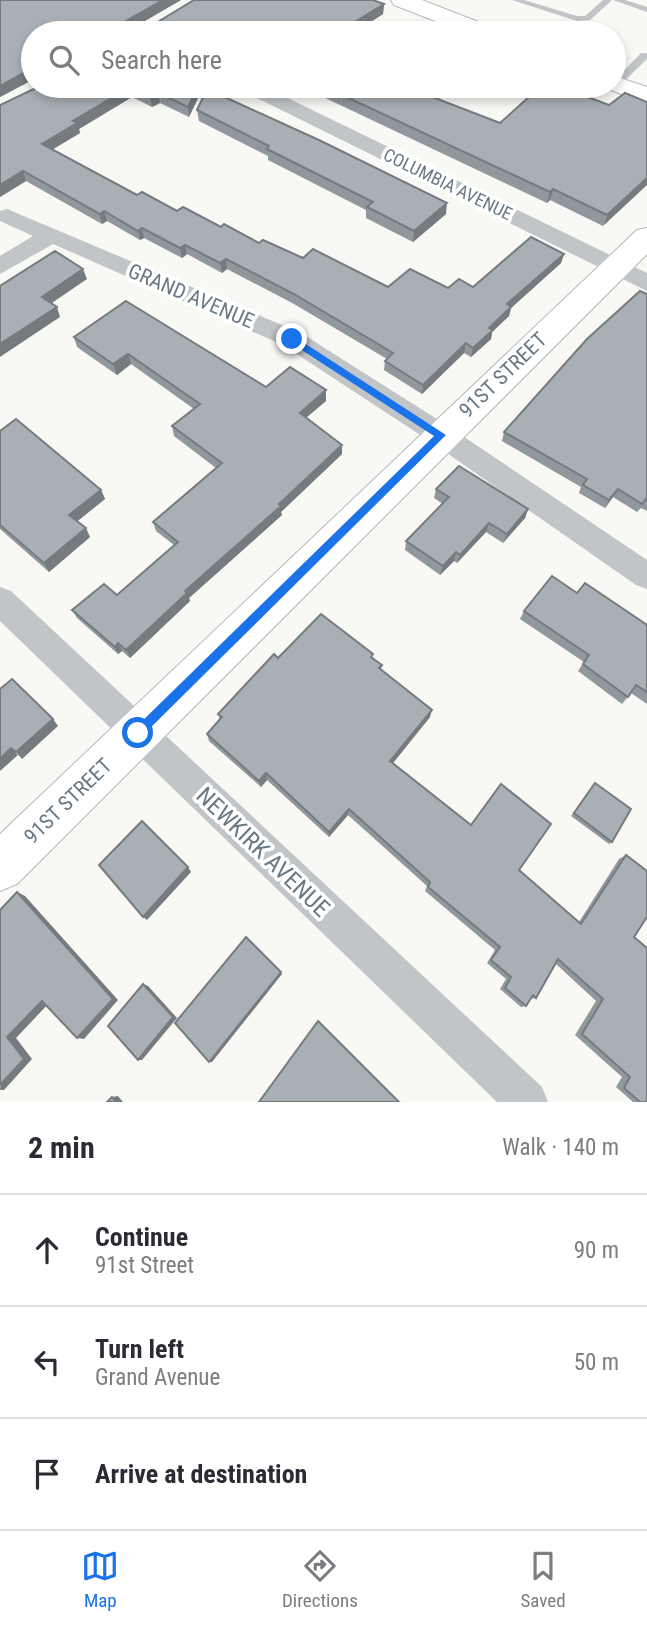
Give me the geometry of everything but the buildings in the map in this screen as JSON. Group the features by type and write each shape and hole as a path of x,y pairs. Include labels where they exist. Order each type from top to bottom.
{"street":[{"path":"402,0 455,21"},
{"path":"626,88 647,96"},
{"name":"COLUMBIA AVENUE","path":"272,98 632,275"},
{"name":"GRAND AVENUE","path":"7,216 292,339 441,435 647,576"},
{"path":"0,266 44,239 54,237"},
{"name":"91ST STREET","path":"0,867 441,435 632,275 647,237"},
{"name":"NEWKIRK AVENUE","path":"0,601 527,1102"}],"lane":[{"path":"516,0 577,19 587,18 608,0"},
{"path":"538,7 547,0"},
{"path":"617,0 647,10"},
{"path":"626,73 644,55 647,56"}],"route":[{"path":"138,733 441,435 292,339"}]}
